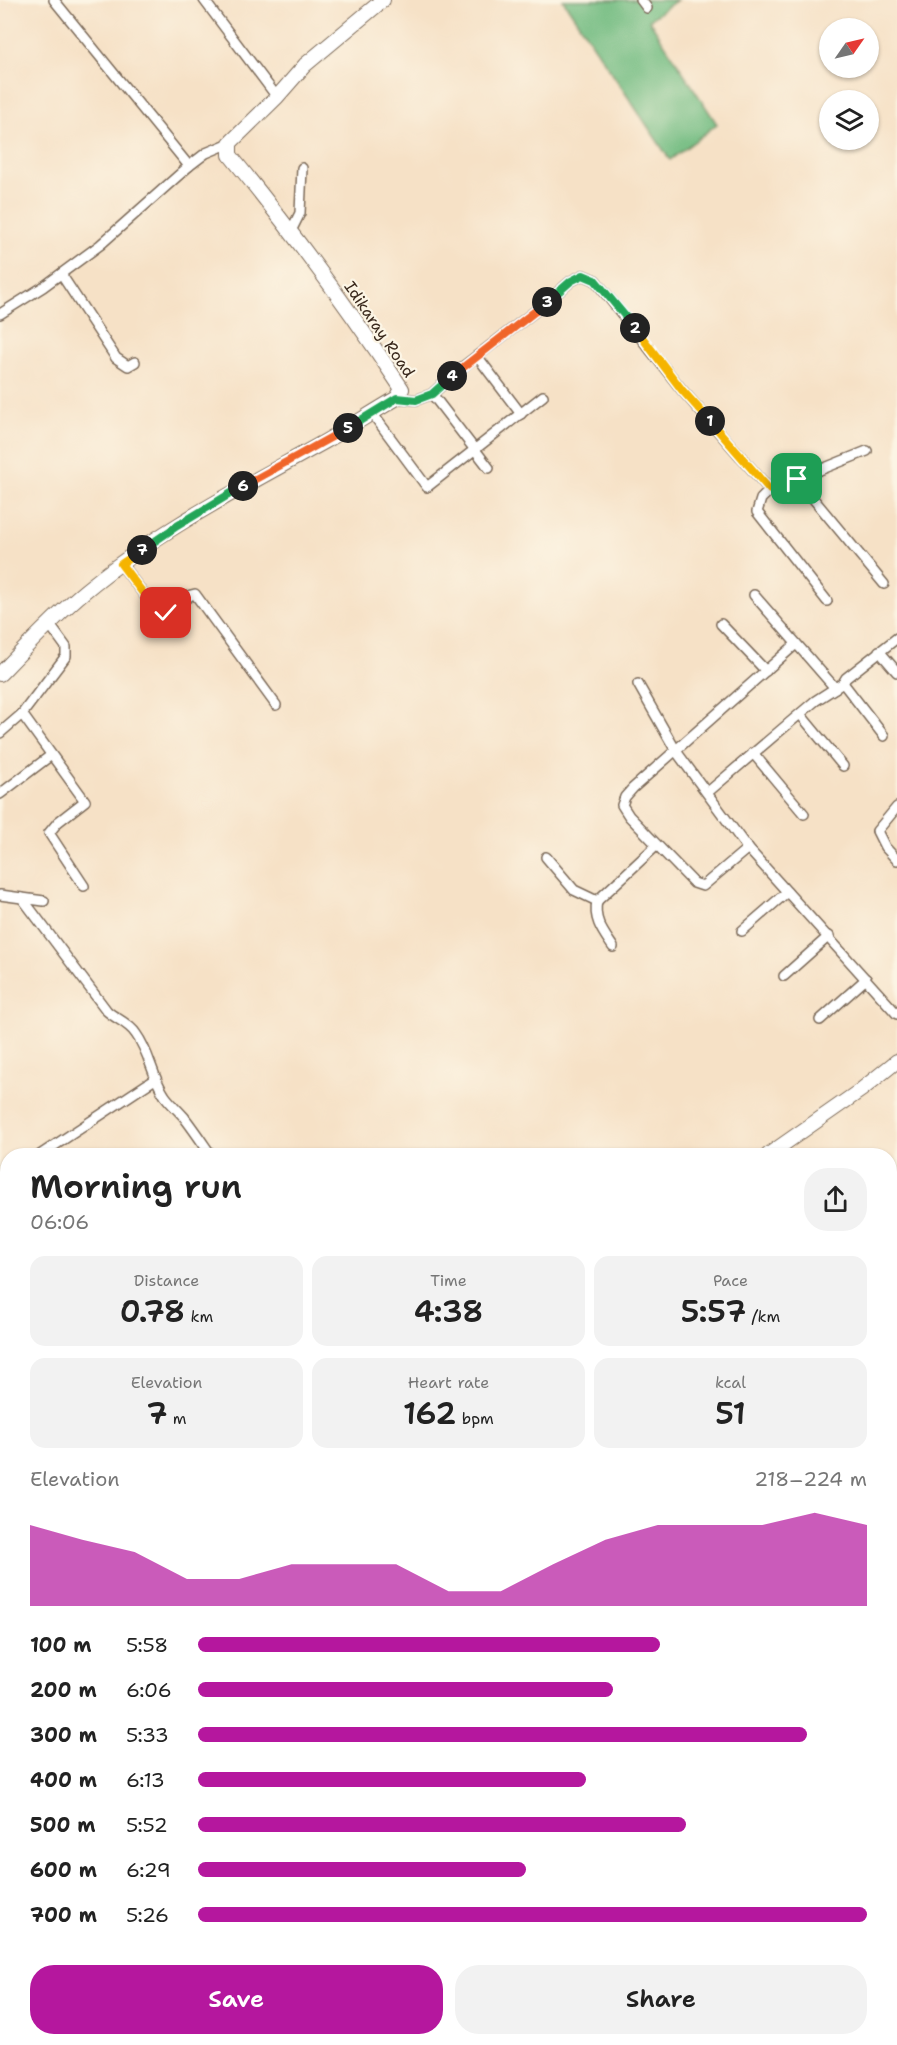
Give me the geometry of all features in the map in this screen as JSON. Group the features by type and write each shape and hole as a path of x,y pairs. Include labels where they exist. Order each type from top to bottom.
{"street":[{"path":"54,0 189,166"},
{"path":"204,0 278,97"},
{"path":"0,314 61,274 100,244 206,153 230,143 278,97 305,65 383,0"},
{"name":"Idikaray Road","path":"0,674 85,591 121,564 249,482 326,441 397,398 402,389 370,340 291,231 230,155 230,143"},
{"path":"291,231 300,213 302,168"},
{"path":"61,274 116,358 128,366 135,362"},
{"path":"397,398 416,400 432,394 571,281 583,275 595,280 682,390 770,490"},
{"path":"477,356 521,414"},
{"path":"432,394 489,468"},
{"path":"372,413 427,487 543,396"},
{"path":"827,601 757,512 761,499 770,490 867,451"},
{"path":"797,479 884,584"},
{"path":"121,564 158,613 162,615 190,595 195,594 276,705"},
{"path":"754,596 796,644 839,686 884,736"},
{"path":"721,624 766,671"},
{"path":"0,733 22,714 66,656 66,647 50,625"},
{"path":"708,792 800,714 839,686 897,638"},
{"path":"748,848 703,886 694,883 628,816 622,805 625,797 633,788 796,644"},
{"path":"879,651 897,672"},
{"path":"638,684 676,751 748,848 897,1014"},
{"path":"22,714 84,801 58,822 50,833 84,886"},
{"path":"800,714 843,766"},
{"path":"753,753 804,814"},
{"path":"0,794 50,756"},
{"path":"897,807 878,831 885,847 897,860"},
{"path":"613,947 598,924 595,912 597,901 656,846"},
{"path":"546,858 574,890 597,901"},
{"path":"742,931 787,892"},
{"path":"0,895 44,901"},
{"path":"22,898 107,1011 117,1020 129,1025 137,1034 146,1051 155,1079 167,1099 207,1148"},
{"path":"784,976 829,936"},
{"path":"820,1020 866,979"},
{"path":"778,1148 861,1090 897,1060"},
{"path":"51,1148 155,1079"}],"green space":[{"path":"563,0 677,0 649,20 717,124 670,160"}],"route":[{"path":"166,613 162,615 158,613 121,564 249,482 326,441 397,398 416,400 432,394 571,281 583,275 595,280 616,304 682,390 770,490 797,479"}]}
